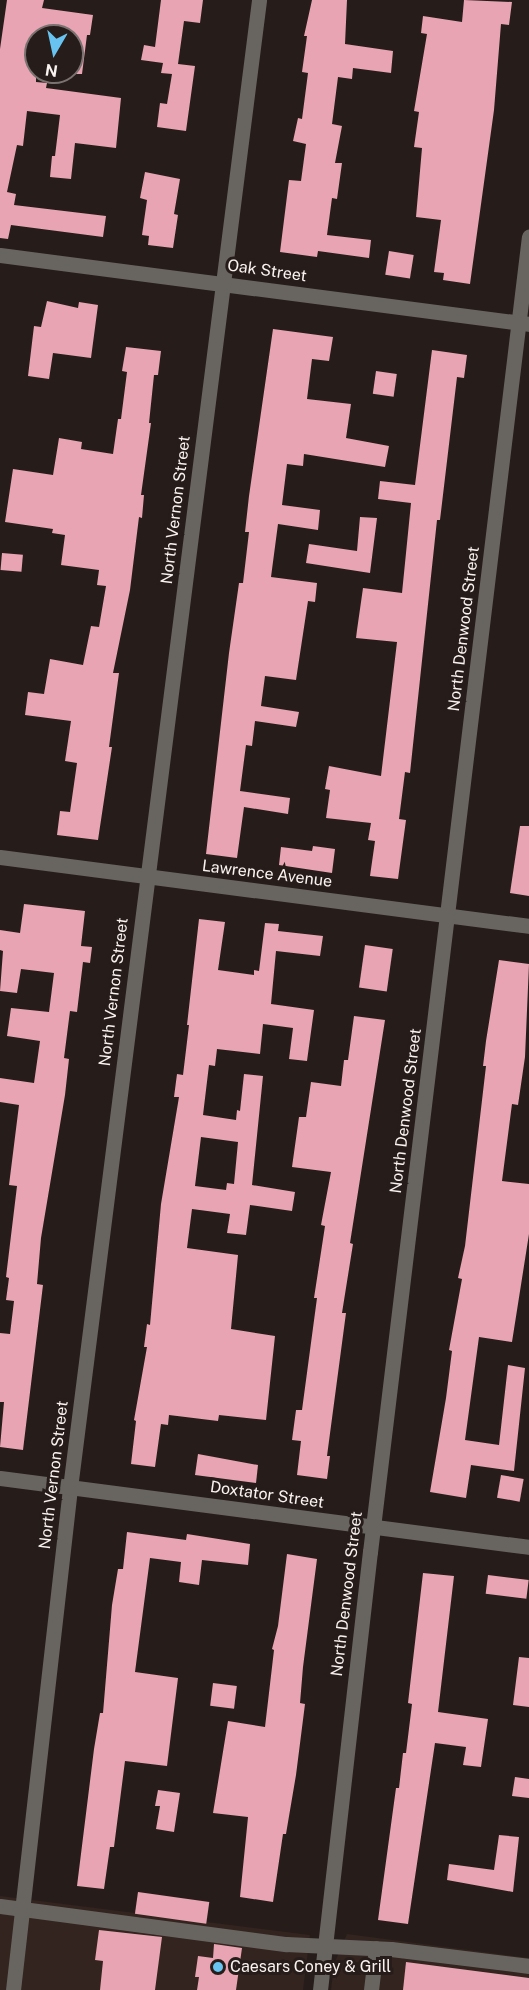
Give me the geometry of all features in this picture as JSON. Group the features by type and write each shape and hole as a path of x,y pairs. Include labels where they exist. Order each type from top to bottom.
{"street":[{"name":"North Vernon Street","path":"13,1990 70,1488 259,0"},
{"name":"North Denwood Street","path":"320,1990 373,1528 524,323 529,237"},
{"name":"Oak Street","path":"0,255 524,323"},
{"name":"Lawrence Avenue","path":"0,858 529,926"},
{"name":"Doxtator Street","path":"0,1478 529,1547"},
{"path":"0,1906 286,1944 376,1948 529,1965"},
{"path":"371,1990 376,1948"}],"shaded area":[{"path":"0,1896 310,1935 303,1990 0,1990"},
{"path":"347,1934 529,1958 529,1990 331,1990 334,1964"}],"building":[{"path":"7,0 44,0 42,8 93,15 90,35 87,35 84,58 84,24 24,24 24,84 47,84 46,88 121,98 116,148 75,143 71,179 50,177 60,115 27,111 23,146 17,145 7,192 16,194 14,205 106,216 103,237 11,225 8,239 0,238 0,49"},
{"path":"161,0 203,0 200,23 184,21 178,64 195,66 186,131 157,127 160,103 167,104 172,74 161,73 163,63 141,60 144,45 155,47"},
{"path":"312,0 347,0 345,44 393,51 391,73 353,68 352,79 338,77 332,124 342,126 335,163 342,163 337,199 332,198 327,235 371,240 369,258 318,251 317,257 280,252 289,180 301,181 306,144 293,141 298,118 302,119 308,73 302,72 307,36 304,36"},
{"path":"464,0 512,2 509,25 501,24 494,110 470,284 443,280 444,273 434,272 441,220 416,217 422,148 414,147 419,112 414,111 427,34 421,33 423,16 462,22"},
{"path":"145,172 180,179 174,214 178,215 173,248 148,245 149,236 142,235 147,200 140,198"},
{"path":"389,251 414,255 410,279 385,275"},
{"path":"47,301 78,308 79,302 98,305 91,358 53,353 49,379 28,376 34,326 41,327"},
{"path":"273,329 333,337 329,361 312,359 307,399 351,404 346,438 389,446 385,467 304,454 303,466 287,464 282,505 320,510 318,530 278,524 271,577 317,583 315,602 308,601 296,680 265,676 261,706 299,712 296,727 255,721 252,746 246,745 240,791 290,798 288,814 244,807 237,858 206,854 229,653 239,583 243,583 249,532 245,532 249,496"},
{"path":"126,347 161,351 158,375 154,375 149,423 151,423 141,495 144,495 142,518 139,517 130,590 113,673 119,673 109,747 112,747 98,840 57,835 60,811 70,812 77,763 65,761 71,721 25,715 28,692 44,694 50,659 83,665 91,626 99,627 106,586 97,585 99,570 61,565 65,535 52,533 53,529 5,522 13,469 53,475 59,438 82,442 81,449 113,454 118,419 121,419 127,372 122,371"},
{"path":"432,350 467,355 464,378 457,377 440,520 437,520 410,773 405,772 399,819 406,820 398,879 370,876 375,841 368,840 371,823 326,818 330,790 325,789 329,766 381,776 397,642 356,638 363,588 402,593 411,503 378,499 380,481 415,485"},
{"path":"376,371 397,374 394,397 373,394"},
{"path":"360,517 377,518 370,573 306,563 309,544 357,551"},
{"path":"2,553 23,555 21,572 1,570"},
{"path":"520,826 529,826 529,896 510,893"},
{"path":"313,846 335,849 332,873 279,865 281,847 312,851"},
{"path":"24,904 85,911 81,946 92,947 90,963 83,962 77,1012 70,1011 64,1058 69,1059 65,1095 41,1238 37,1284 43,1285 23,1450 0,1447 4,1402 0,1402 0,1333 10,1334 14,1301 6,1300 9,1278 6,1277 17,1186 9,1185 19,1105 0,1102 0,1078 34,1083 40,1041 7,1036 11,1008 49,1012 54,973 21,969 17,993 0,991 3,951 0,950 0,930 20,933"},
{"path":"199,919 225,922 218,970 254,975 254,970 259,971 265,923 279,924 278,931 323,936 320,956 276,951 271,1004 314,1010 307,1061 289,1059 293,1028 263,1024 260,1054 217,1049 215,1066 209,1065 203,1115 236,1120 237,1110 240,1111 244,1074 263,1076 252,1185 295,1192 292,1211 250,1205 246,1235 227,1233 230,1214 192,1209 187,1248 238,1255 231,1329 275,1336 266,1420 219,1415 218,1421 169,1415 168,1425 161,1424 155,1467 131,1464 136,1421 134,1420 147,1347 144,1347 147,1324 150,1325 161,1204 179,1097 174,1097 177,1074 183,1075 189,1025 187,1025","holes":["201,1137 238,1142 234,1184 227,1183 226,1190 195,1186"]},
{"path":"365,945 393,949 387,991 359,988"},
{"path":"499,960 529,964 525,1057 518,1105 512,1104 502,1181 529,1184 529,1234 512,1342 479,1337 465,1440 499,1445 508,1365 525,1368 514,1471 471,1465 466,1498 430,1492 446,1398 452,1351 449,1350 462,1279 458,1278 465,1246 486,1066 483,1066"},
{"path":"354,1016 385,1020 350,1243 353,1244 342,1313 346,1313 327,1456 330,1456 327,1479 297,1475 301,1441 292,1440 296,1410 302,1410 317,1298 314,1298 325,1226 321,1225 331,1172 292,1167 299,1117 306,1117 311,1082 341,1086 344,1060 348,1060"},
{"path":"198,1454 258,1465 256,1483 195,1475"},
{"path":"501,1475 524,1479 520,1502 497,1498"},
{"path":"127,1532 186,1540 187,1534 250,1544 248,1565 202,1560 199,1585 179,1582 181,1562 150,1558 135,1672 178,1678 167,1766 125,1761 114,1847 110,1847 104,1889 77,1886 94,1749 100,1713 103,1713 112,1605 118,1569 123,1569"},
{"path":"287,1554 317,1559 303,1667 300,1703 305,1704 296,1775 286,1834 283,1834 273,1902 240,1897 248,1817 213,1813 228,1721 265,1727 274,1650 272,1649 278,1626"},
{"path":"423,1573 454,1576 438,1712 488,1719 481,1767 463,1765 466,1747 435,1743 408,1924 378,1920 396,1788 399,1788 403,1753 406,1753 412,1704 408,1703"},
{"path":"488,1575 529,1580 526,1599 486,1594"},
{"path":"519,1657 529,1658 529,1707 513,1705"},
{"path":"213,1683 237,1686 234,1709 210,1706"},
{"path":"515,1777 529,1779 529,1798 512,1796"},
{"path":"158,1790 180,1793 174,1832 156,1829 160,1806 155,1806"},
{"path":"499,1835 519,1837 513,1892 447,1880 449,1864 494,1870"},
{"path":"138,1892 209,1902 206,1924 135,1914"},
{"path":"99,1930 162,1937 155,1990 100,1990 103,1961 95,1960"},
{"name":"Caesars Coney & Grill","path":"214,1944 242,1948 236,1990 197,1990 199,1977 195,1977 198,1956 213,1958"},
{"path":"406,1962 529,1978 529,1990 403,1990"}],"place":[{"name":"Caesars Coney & Grill","path":"218,1967"}]}
